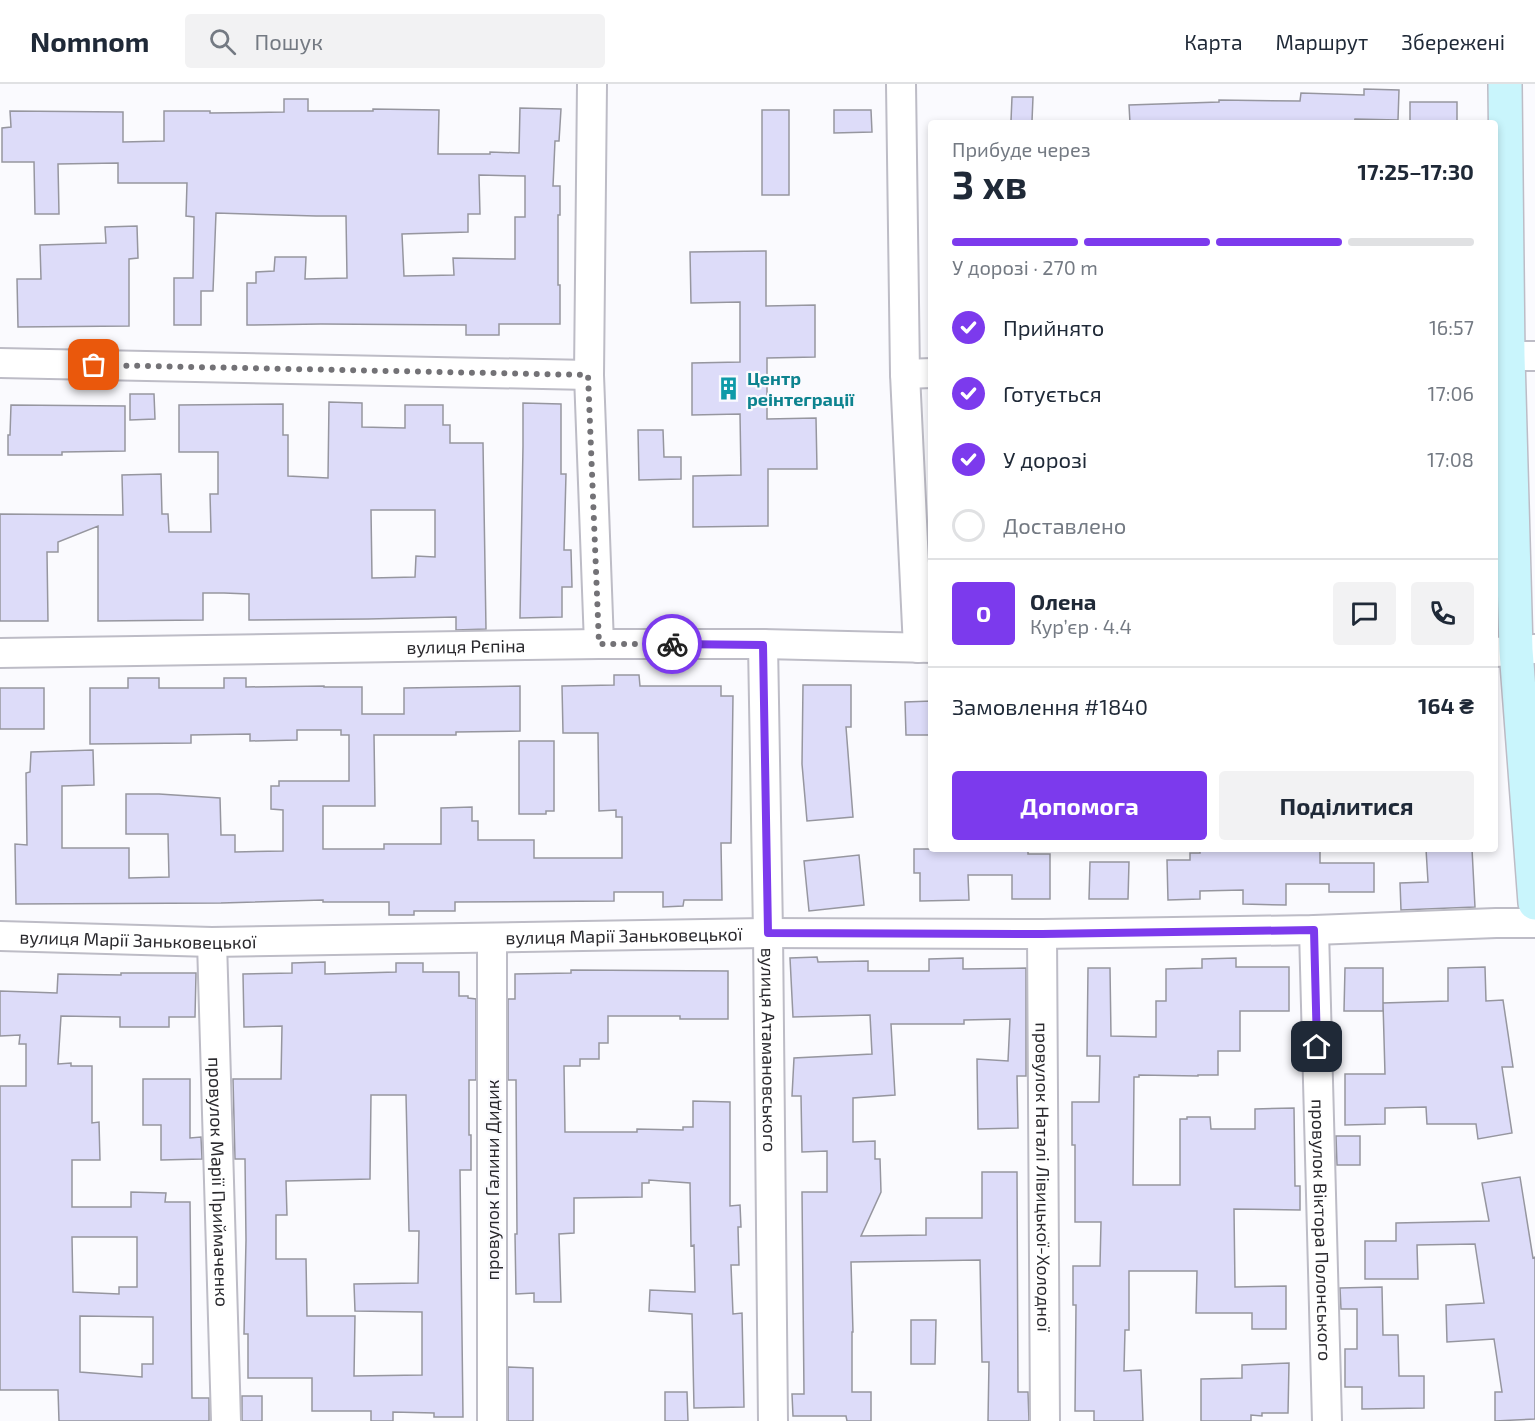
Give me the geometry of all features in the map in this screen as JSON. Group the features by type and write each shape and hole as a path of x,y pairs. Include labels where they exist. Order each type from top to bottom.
{"main road":[{"path":"1505,84 1513,356 1515,650 1535,903"}],"street":[{"path":"592,84 588,375 599,644"},
{"path":"901,84 918,374 925,648"},
{"path":"0,363 588,375"},
{"name":"вулиця Рєпіна","path":"0,653 599,644 925,648"},
{"name":"вулиця Атамановського","path":"763,645 772,1421"},
{"name":"вулиця Марії Заньковецької","path":"0,936 212,942 768,933 1042,934 1314,930 1535,923"},
{"name":"провулок Віктора Полонського","path":"1314,930 1327,1421"},
{"name":"провулок Наталі Лівицької-Холодної","path":"1042,934 1045,1421"},
{"name":"провулок Галини Дидик","path":"492,938 492,1421"},
{"name":"провулок Марії Приймаченко","path":"212,942 226,1421"}],"building":[{"path":"1364,89 1399,90 1398,120 1130,120 1129,105 1219,102 1219,100 1300,101 1301,93 1364,95"},
{"path":"1012,97 1033,97 1032,120 1011,120"},
{"path":"284,99 308,99 308,111 439,110 438,154 490,154 490,152 519,153 520,108 561,109 559,141 555,141 553,186 560,186 558,285 560,285 560,324 499,324 499,335 466,335 466,325 247,325 247,283 256,283 256,272 274,271 275,257 306,257 305,279 347,278 346,216 216,213 213,291 201,291 201,325 174,325 174,278 193,278 194,217 186,216 187,183 118,183 118,163 58,164 59,214 35,214 34,162 2,162 2,128 11,127 10,111 123,112 123,142 164,141 164,111 284,112","holes":["479,175 525,176 525,217 515,217 515,259 453,258 454,275 404,276 402,234 468,232 468,214 480,214"]},
{"path":"1410,102 1457,102 1457,120 1410,120"},
{"path":"762,110 789,110 789,195 762,195"},
{"path":"834,110 871,110 872,132 834,133"},
{"path":"137,226 138,258 129,259 129,326 18,327 17,279 41,279 40,245 106,243 105,227"},
{"name":"Центр реінтеграції","path":"766,251 766,306 815,305 815,357 767,358 767,419 816,418 817,469 768,469 768,526 693,527 693,476 741,475 740,414 692,415 692,363 740,362 740,302 691,303 690,252"},
{"path":"130,394 154,394 155,419 130,420"},
{"path":"329,402 362,403 362,427 405,428 405,405 443,405 443,425 450,425 450,443 483,443 486,629 456,630 456,617 249,620 249,594 224,593 203,593 203,620 98,621 98,526 58,542 58,552 47,552 48,621 0,621 0,514 123,515 122,475 161,474 162,514 168,514 169,532 211,532 210,494 218,494 218,452 179,452 179,405 283,404 283,435 288,435 288,476 328,478","holes":["371,510 435,510 435,557 416,556 415,577 372,578"]},
{"path":"523,403 561,404 561,474 566,474 564,550 571,550 572,587 562,587 562,617 520,618"},
{"path":"11,405 125,406 125,451 62,452 62,455 8,455"},
{"path":"638,430 663,430 664,457 681,457 681,479 639,480"},
{"path":"614,675 639,675 640,686 721,686 721,696 733,696 731,843 721,843 722,900 684,900 683,906 663,907 663,892 614,892 614,901 455,902 455,911 414,911 414,915 389,915 389,902 323,902 323,900 16,904 15,844 27,845 26,773 30,772 31,752 93,750 94,785 62,786 62,848 129,848 129,878 169,877 168,834 126,834 126,794 220,798 221,835 235,835 235,852 283,851 283,810 271,809 271,786 279,786 279,781 349,781 349,735 341,735 341,730 297,730 297,740 250,741 250,734 191,735 191,743 90,744 90,688 128,688 128,678 159,678 159,688 224,688 224,678 246,678 246,687 362,687 362,714 404,714 404,688 520,686 520,731 456,732 456,735 374,735 375,806 323,806 323,849 384,849 384,844 441,844 441,808 472,807 472,821 478,821 478,840 534,840 534,858 622,858 622,817 616,817 616,810 599,811 598,733 563,733 562,686 614,685"},
{"path":"803,685 851,685 851,727 846,727 853,817 807,821 802,764"},
{"path":"0,688 44,688 44,729 0,729"},
{"path":"928,701 928,735 906,735 905,702"},
{"path":"519,741 554,741 554,811 546,811 546,814 519,814"},
{"path":"914,849 928,849 928,852 1050,854 1050,899 1012,899 1012,875 968,875 969,900 920,901 920,873 914,873"},
{"path":"1320,852 1320,863 1374,863 1374,892 1329,892 1329,884 1286,884 1286,905 1243,904 1243,890 1200,891 1200,899 1168,900 1167,860 1190,860 1190,853"},
{"path":"1426,852 1472,852 1475,907 1401,910 1400,883 1428,882"},
{"path":"859,855 864,905 809,911 804,861"},
{"path":"1090,862 1129,862 1128,899 1089,899"},
{"path":"817,957 818,962 868,961 868,971 929,971 929,959 963,958 963,969 1026,968 1026,1076 1017,1076 1018,1128 978,1129 977,1059 1008,1061 1010,1019 964,1020 964,1024 891,1024 895,1095 853,1098 853,1142 875,1141 875,1159 880,1159 881,1192 861,1236 926,1235 926,1218 982,1218 982,1172 1017,1172 1018,1392 1028,1392 1029,1421 988,1421 989,1362 982,1362 980,1260 851,1262 852,1392 871,1392 871,1421 847,1421 846,1416 793,1416 792,1394 804,1394 802,1192 827,1192 827,1151 802,1152 801,1096 792,1096 794,1058 872,1054 870,1015 793,1017 790,958"},
{"path":"1236,958 1236,967 1289,967 1289,1011 1240,1011 1240,1051 1218,1051 1218,1075 1139,1075 1139,1077 1134,1077 1133,1185 1180,1185 1180,1119 1210,1117 1211,1129 1255,1129 1255,1109 1294,1108 1295,1186 1300,1186 1300,1210 1234,1209 1235,1287 1286,1286 1286,1329 1252,1329 1252,1313 1196,1313 1197,1271 1129,1271 1129,1330 1125,1330 1124,1371 1141,1370 1143,1421 1094,1421 1094,1411 1075,1411 1076,1305 1073,1305 1073,1266 1100,1266 1101,1222 1075,1222 1075,1145 1072,1145 1072,1102 1099,1102 1100,1056 1087,1056 1088,968 1110,968 1111,1036 1156,1037 1156,1001 1166,1001 1166,969 1202,968 1202,959"},
{"path":"325,962 325,974 396,972 396,963 423,963 423,972 459,972 459,996 476,999 476,1080 469,1080 471,1170 460,1170 463,1417 434,1417 434,1413 393,1412 393,1421 371,1421 371,1411 312,1411 312,1378 248,1378 248,1334 244,1334 245,1159 235,1159 233,1079 281,1079 282,1026 244,1027 243,974 292,973 292,963","holes":["371,1095 406,1095 409,1231 419,1231 418,1283 354,1284 355,1311 422,1312 422,1375 354,1376 355,1316 307,1316 306,1259 276,1259 276,1215 287,1215 286,1181 370,1179"]},
{"path":"1485,967 1486,1001 1503,1000 1513,1067 1502,1067 1512,1133 1478,1139 1476,1124 1427,1124 1426,1107 1385,1108 1385,1124 1345,1125 1345,1074 1385,1074 1383,1003 1448,1001 1448,968"},
{"path":"1345,968 1383,968 1383,1011 1344,1011"},
{"path":"571,970 728,971 728,1019 608,1016 608,1043 599,1043 599,1059 580,1059 580,1066 564,1066 565,1132 683,1130 683,1127 693,1127 693,1101 730,1102 730,1206 740,1205 741,1227 738,1227 739,1265 731,1265 733,1314 742,1313 744,1407 694,1408 692,1314 649,1311 650,1290 695,1292 694,1245 691,1246 690,1183 649,1180 649,1183 642,1183 642,1197 574,1198 574,1233 559,1234 561,1302 534,1302 534,1293 516,1294 516,1080 508,1080 508,999 515,999 515,974 571,973"},
{"path":"121,973 196,973 195,1017 169,1017 169,1027 120,1027 120,1017 61,1016 58,1064 92,1066 92,1123 99,1122 100,1160 72,1160 72,1207 131,1207 131,1192 166,1193 165,1202 190,1202 192,1398 209,1398 209,1421 59,1421 58,1390 0,1390 0,1086 26,1086 26,1044 19,1044 20,1035 0,1036 0,991 57,993 58,974 121,975","holes":["72,1237 137,1237 137,1287 119,1287 119,1294 73,1292","80,1316 153,1317 153,1364 142,1364 142,1377 80,1372"]},
{"path":"143,1079 190,1079 190,1138 201,1137 202,1159 161,1160 161,1125 143,1125"},
{"path":"1336,1136 1360,1136 1360,1165 1337,1165"},
{"path":"1520,1177 1533,1258 1535,1257 1535,1419 1495,1421 1495,1392 1502,1392 1494,1339 1447,1342 1446,1305 1484,1303 1475,1244 1417,1245 1418,1279 1365,1279 1365,1241 1396,1241 1396,1223 1489,1221 1482,1183"},
{"path":"1382,1287 1383,1335 1398,1335 1399,1376 1424,1376 1424,1408 1362,1409 1362,1387 1345,1387 1345,1349 1357,1349 1357,1309 1341,1309 1340,1288"},
{"path":"911,1320 936,1320 935,1364 911,1364"},
{"path":"1289,1363 1288,1413 1251,1415 1251,1421 1201,1421 1201,1379 1242,1378 1242,1365"},
{"path":"508,1367 533,1368 533,1421 508,1421"},
{"path":"665,1392 687,1392 688,1421 665,1421"},
{"path":"242,1396 262,1396 262,1421 242,1421"}],"way so far":[{"path":"94,365 588,375 599,644 672,644"}],"place":[{"name":"Центр реінтеграції","path":"729,388"}],"route":[{"path":"672,644 763,645 768,933 1042,934 1314,930 1317,1047"}]}
